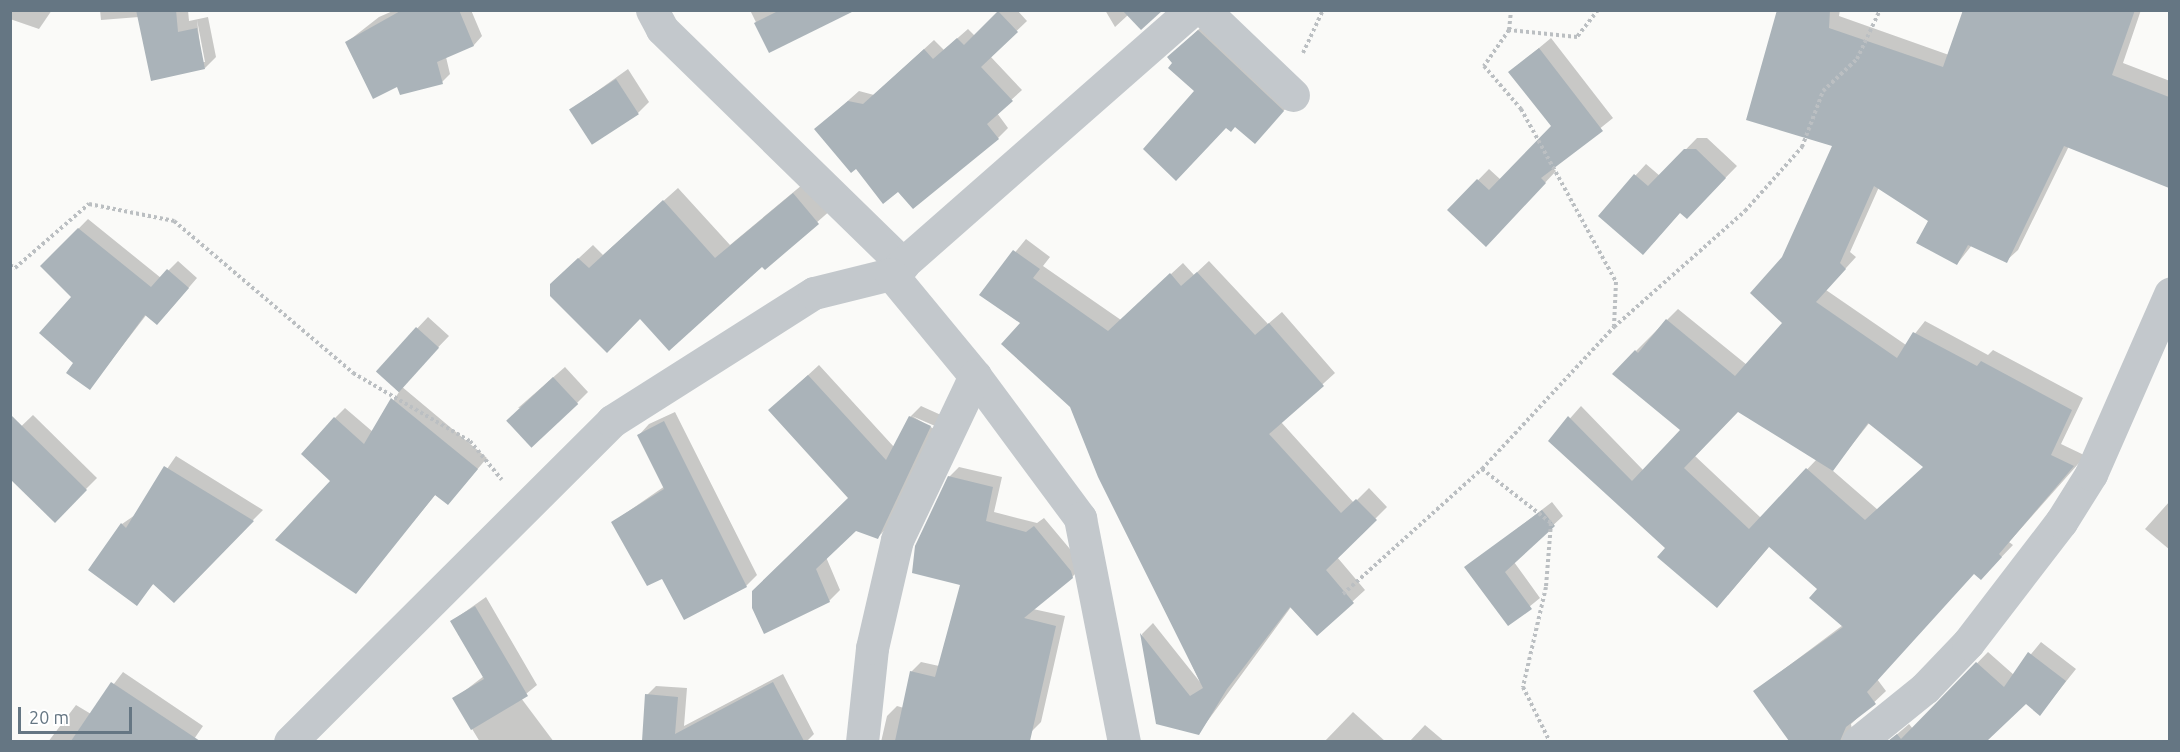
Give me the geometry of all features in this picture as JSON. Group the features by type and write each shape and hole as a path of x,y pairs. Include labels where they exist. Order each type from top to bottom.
{"street":[{"path":"652,10 662,29 897,269 1080,518 1124,741"},
{"path":"290,741 622,414 814,293 897,269 1192,10"},
{"path":"1204,10 1293,95"},
{"path":"1858,741 1925,688 1968,643 2061,522 2091,474 2169,294"},
{"path":"862,741 872,648 897,540 975,376"}],"path":[{"path":"1293,95 1307,40 1323,10"},
{"path":"1511,10 1509,30 1485,66 1521,109 1616,282 1614,327"},
{"path":"1509,30 1577,37 1598,10"},
{"path":"1343,594 1482,469 1614,327 1745,211 1802,147 1822,91 1857,58 1880,10"},
{"path":"10,265 15,268 89,204 174,221 353,373 470,441 494,467 520,512"},
{"path":"1482,469 1551,523 1546,587 1523,687 1550,741"}],"building":[{"path":"136,10 176,10 178,32 197,28 205,69 151,81"},
{"path":"402,10 459,10 474,46 437,62 443,84 400,95 397,87 373,99 345,42"},
{"path":"780,10 856,10 769,53 754,23"},
{"path":"1122,10 1163,10 1141,30"},
{"path":"1777,10 1830,10 1829,28 1943,67 1963,10 2135,10 2112,75 2169,97 2169,188 2064,146 2007,263 1968,245 1957,265 1916,243 1928,221 1874,186 1840,263 1846,269 1816,302 1897,358 1913,332 1977,366 1981,361 2072,410 2051,455 2074,466 1999,554 2002,557 1981,580 1974,574 1867,692 1876,704 1846,727 1840,741 1789,741 1753,691 1843,627 1809,598 1817,589 1760,539 1769,547 1717,608 1657,557 1665,548 1548,441 1568,416 1632,481 1680,430 1612,374 1635,350 1638,353 1666,319 1735,376 1782,323 1750,293 1782,257 1832,146 1746,120","holes":["1738,412 1833,471 1868,423 1923,467 1865,520 1806,468 1749,529 1684,468"]},
{"path":"998,11 1018,32 981,67 1013,101 987,124 999,139 913,209 898,192 883,204 856,169 851,173 814,129 848,101 863,104 924,49 933,59 957,38 964,45"},
{"path":"1198,30 1284,111 1255,144 1235,127 1231,132 1226,128 1176,181 1143,149 1194,91 1168,68 1172,63 1167,57"},
{"path":"1539,48 1603,131 1541,178 1546,183 1486,247 1447,210 1477,179 1489,190 1551,126 1508,72"},
{"path":"616,79 639,114 592,145 569,109"},
{"path":"1684,149 1696,149 1726,178 1687,219 1680,213 1643,255 1598,216 1634,174 1648,186"},
{"path":"793,193 819,224 765,270 762,267 669,351 640,319 607,353 550,296 550,284 578,258 589,268 663,200 715,258"},
{"path":"78,228 151,287 167,269 189,288 157,325 145,315 90,390 66,373 73,363 39,333 71,297 40,266"},
{"path":"1013,250 1040,269 1033,278 1108,331 1170,273 1181,286 1197,272 1255,335 1269,323 1324,386 1269,434 1341,513 1356,499 1377,520 1326,570 1354,603 1317,636 1290,607 1227,689 1199,735 1156,724 1140,633 1190,696 1203,688 1098,477 1070,407 1001,344 1020,323 979,295"},
{"path":"416,327 439,348 399,392 376,372"},
{"path":"808,375 886,460 909,416 931,426 878,539 856,531 816,569 830,602 764,634 752,608 752,591 848,498 768,410"},
{"path":"553,377 578,404 531,448 506,421"},
{"path":"391,398 478,469 448,505 435,495 356,594 275,540 330,481 301,454 334,417 364,444"},
{"path":"10,414 87,490 55,523 10,479"},
{"path":"664,421 747,587 684,620 662,579 647,586 611,522 664,489 637,435"},
{"path":"164,466 254,521 174,603 153,584 137,606 88,570 121,523 126,528"},
{"path":"948,476 993,487 986,521 1026,532 1034,526 1071,571 1073,578 1024,618 1056,626 1030,741 895,741 910,671 935,677 960,585 912,573 915,546"},
{"path":"1542,510 1555,526 1505,572 1532,609 1508,626 1464,567"},
{"path":"475,606 528,696 471,730 452,698 484,679 450,621"},
{"path":"2028,652 2066,681 2040,716 2026,704 1987,741 1888,741 1897,734 1901,739 1976,662 2004,687"},
{"path":"111,682 200,741 71,741"},
{"path":"773,682 804,741 642,741 645,694 678,697 675,734"}]}
